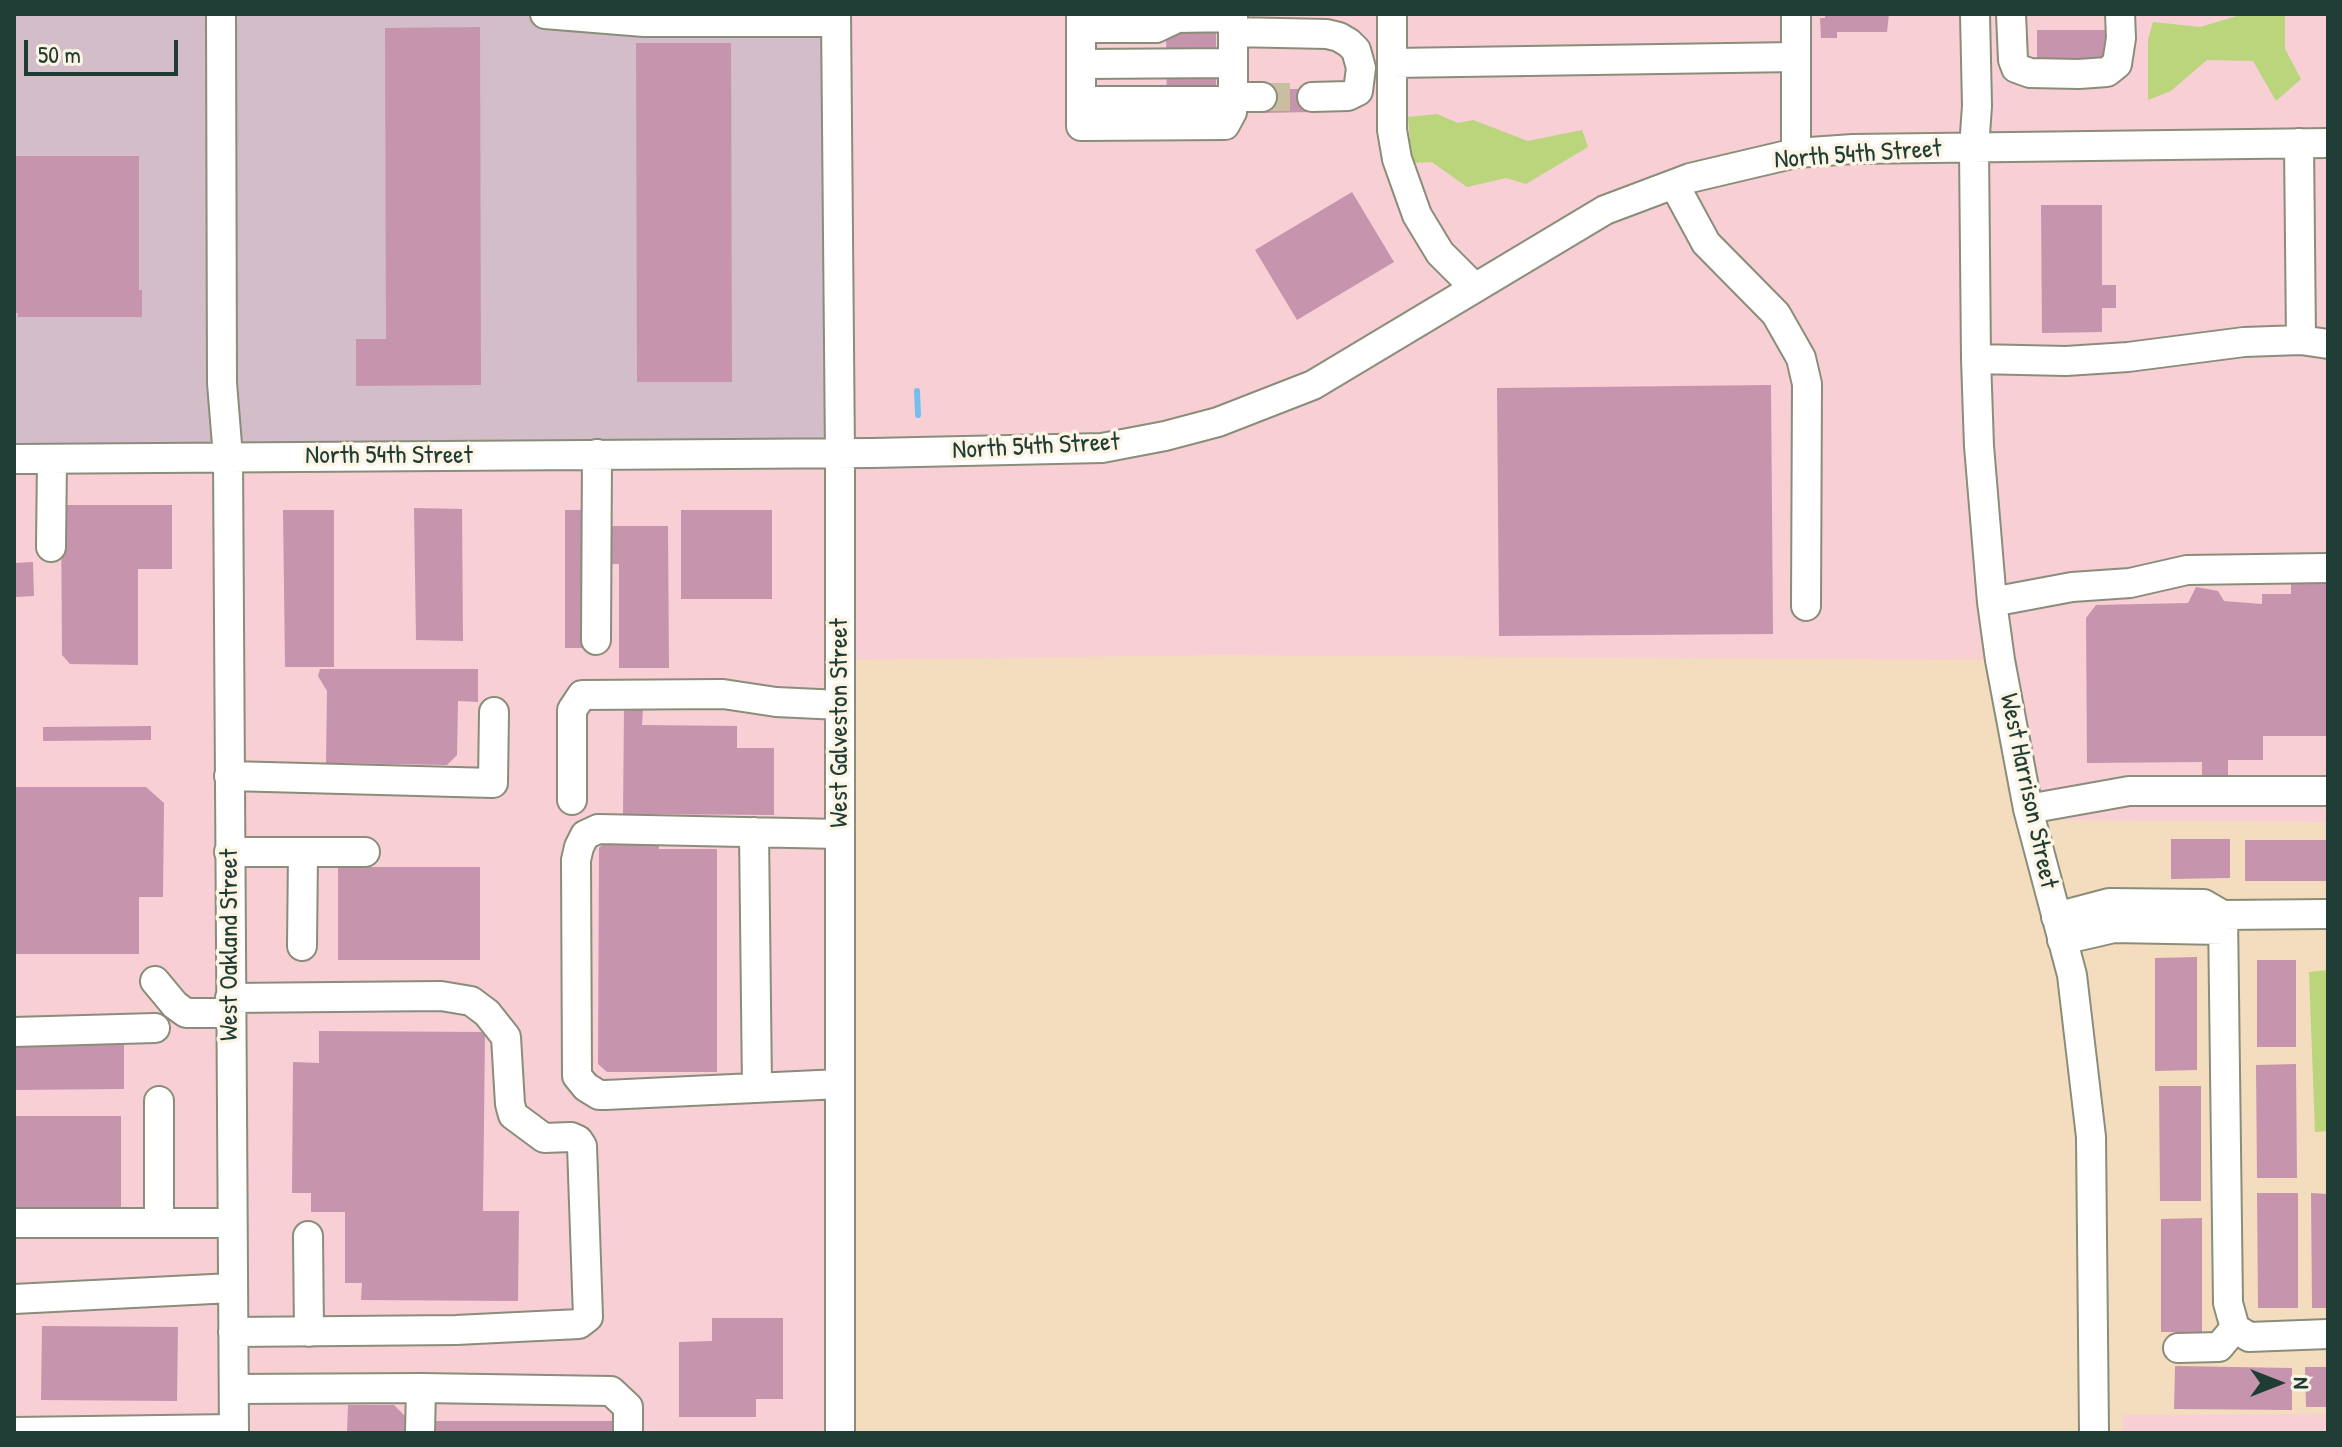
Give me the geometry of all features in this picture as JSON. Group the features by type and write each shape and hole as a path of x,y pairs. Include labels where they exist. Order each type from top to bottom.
{"street":[{"name":"West Oakland Street","path":"221,14 222,383 228,457 234,1431"},
{"path":"545,14 644,22 836,18"},
{"path":"1392,14 1392,130 1397,159 1417,215 1440,253 1475,288"},
{"path":"1796,14 1796,153"},
{"name":"West Harrison Street","path":"1975,14 1976,359 1979,446 1992,602 2028,809 2072,975 2091,1137 2094,1433"},
{"path":"2011,14 2016,68 2030,73 2079,74 2107,72 2117,64 2121,38 2120,14"},
{"name":"West Galveston Street","path":"836,18 840,454 840,1433"},
{"path":"1081,63 1233,61 1327,34 1349,43 1356,50 1361,68 1358,91 1348,96 1312,97"},
{"path":"1393,63 1796,57"},
{"path":"1081,63 1233,61"},
{"path":"1081,63 1081,126 1225,125 1233,61"},
{"path":"1233,61 1262,97"},
{"path":"1976,359 2066,361 2128,357 2244,342 2314,342 2299,143"},
{"name":"North 54th Street","path":"14,459 840,454 1087,449 1205,426 1313,385 1605,210 1690,178 1796,153 1853,149 2328,143"},
{"path":"1674,184 1706,243 1776,314 1801,358 1807,384 1806,606"},
{"path":"596,640 597,454"},
{"path":"51,547 52,459"},
{"path":"1992,602 2072,587 2130,583 2187,570 2328,568"},
{"path":"572,800 572,710 582,695 723,694 776,702 840,705"},
{"path":"229,776 493,783 494,712"},
{"path":"2028,809 2129,791 2328,791"},
{"path":"840,834 598,829 585,835 576,860 577,1076 580,1082 599,1095 840,1084"},
{"path":"754,832 757,1088"},
{"path":"229,852 365,852"},
{"path":"302,946 303,852"},
{"path":"2059,928 2109,903 2204,904 2223,922 2228,1303 2235,1328 2249,1337 2328,1334"},
{"path":"2223,922 2328,914"},
{"path":"155,981 186,1013 230,1006 441,996 471,1001 487,1013 506,1037 513,1115 544,1138 571,1137 582,1146 588,1317 585,1322 445,1331 233,1332"},
{"path":"14,1032 155,1028"},
{"path":"159,1101 159,1223"},
{"path":"14,1223 232,1223"},
{"path":"308,1236 309,1332"},
{"path":"14,1299 232,1288"},
{"path":"2178,1348 2219,1347 2235,1328"},
{"path":"420,1433 421,1388"},
{"path":"234,1389 611,1391 628,1407 628,1433"},
{"path":"14,1432 234,1431"}],"shaded area":[{"path":"14,14 836,14 840,454 14,459"},
{"path":"836,14 2328,14 2328,822 2031,820 1999,660 1220,655 840,660 829,1433 14,1433 14,459"},
{"path":"2328,1414 2328,1433 2122,1433 2122,1415"}],"green space":[{"path":"2244,14 2285,14 2285,49 2301,79 2276,101 2253,61 2207,60 2171,91 2148,100 2148,40 2153,22 2200,27"},
{"path":"1437,114 1458,123 1473,120 1528,141 1582,130 1588,147 1526,184 1506,178 1467,187 1432,162 1412,163 1408,117"},
{"path":"2328,970 2328,1131 2315,1132 2309,972"}],"building":[{"path":"1825,14 1889,14 1887,32 1837,32 1837,38 1821,38 1820,18 1825,18"},
{"path":"1166,24 1216,24 1216,118 1167,118"},
{"path":"480,27 481,385 356,386 356,339 386,339 385,28"},
{"path":"2037,30 2109,30 2109,62 2037,63"},
{"path":"636,43 731,43 732,382 637,382"},
{"path":"1262,89 1312,89 1312,112 1262,113"},
{"path":"14,156 139,156 139,290 142,290 142,317 18,317 18,313 14,313"},
{"path":"1352,192 1394,262 1297,320 1255,250"},
{"path":"2041,205 2102,205 2102,285 2116,285 2116,308 2102,308 2102,332 2042,333"},
{"path":"1771,385 1773,634 1499,636 1497,388"},
{"path":"61,505 172,505 172,569 138,569 138,665 70,664 62,655"},
{"path":"414,508 462,509 463,641 416,640"},
{"path":"283,510 334,510 334,667 285,667"},
{"path":"565,510 582,510 582,648 565,648"},
{"path":"681,510 772,510 772,599 681,599"},
{"path":"611,526 668,526 669,668 619,668 619,564 611,564"},
{"path":"33,562 34,596 16,597 15,563"},
{"path":"2328,578 2328,736 2263,736 2263,760 2228,760 2228,781 2202,781 2202,762 2087,763 2086,618 2096,605 2188,603 2196,587 2218,591 2224,601 2262,604 2262,594 2291,594 2291,583"},
{"path":"320,669 478,669 478,702 458,701 457,755 447,765 326,763 327,691 318,676"},
{"path":"624,709 643,709 642,725 737,726 737,748 774,748 774,815 623,814"},
{"path":"151,726 151,740 43,741 43,727"},
{"path":"14,787 146,787 164,803 163,897 139,897 139,954 14,954"},
{"path":"609,837 659,837 659,849 717,849 717,1072 607,1072 598,1064 599,848"},
{"path":"2171,839 2230,839 2230,878 2171,879"},
{"path":"2245,840 2328,840 2328,881 2245,881"},
{"path":"338,867 480,867 480,960 338,960"},
{"path":"2197,957 2197,1070 2155,1071 2155,958"},
{"path":"2257,960 2296,960 2296,1047 2257,1047"},
{"path":"319,1031 485,1032 483,1211 519,1211 518,1301 361,1300 362,1283 345,1283 345,1212 311,1212 311,1193 292,1193 293,1062 319,1063"},
{"path":"124,1040 124,1089 14,1090 14,1041"},
{"path":"2296,1064 2297,1178 2257,1178 2256,1065"},
{"path":"2159,1086 2201,1086 2201,1201 2160,1201"},
{"path":"14,1116 121,1116 121,1209 14,1209"},
{"path":"2257,1193 2298,1193 2298,1308 2258,1308"},
{"path":"2311,1193 2328,1194 2328,1308 2312,1308"},
{"path":"2202,1218 2202,1332 2161,1332 2161,1219"},
{"path":"712,1318 783,1318 783,1399 756,1399 756,1417 679,1417 679,1342 712,1341"},
{"path":"42,1326 178,1327 177,1401 41,1400"},
{"path":"2175,1366 2292,1368 2292,1410 2174,1409"},
{"path":"2305,1367 2328,1367 2328,1407 2306,1407"},
{"path":"348,1405 394,1405 405,1416 405,1433 347,1433"},
{"path":"434,1421 621,1421 621,1433 434,1433"}],"waterway":[{"path":"917,391 918,415"}],"tunnel":[{"path":"1262,97 1312,97"}]}
